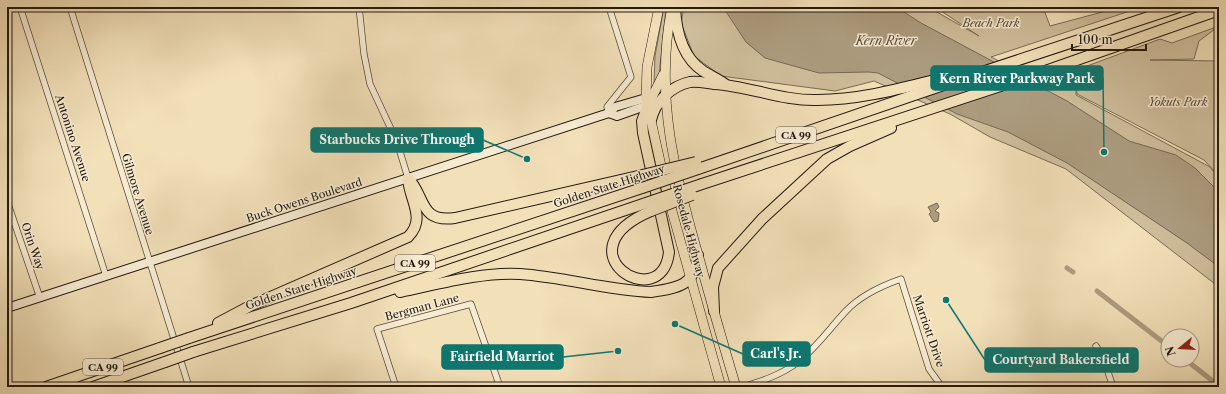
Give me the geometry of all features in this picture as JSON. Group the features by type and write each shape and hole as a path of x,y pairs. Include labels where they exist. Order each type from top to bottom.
{"highway":[{"path":"673,7 677,30 689,56 700,69 725,84"},
{"name":"Golden State Highway","path":"46,387 642,188 697,166 711,164 1179,7"},
{"name":"CA 99","path":"93,387 193,352 351,303 648,207 768,163 1031,76 1219,10"},
{"path":"648,207 623,226 613,243 613,256 617,266 632,278 647,279 656,276 664,268 669,252 643,133 642,121 650,102 665,96 676,88 690,82 725,84 794,98 814,100 865,96 939,79 961,79"},
{"path":"650,102 651,120"},
{"path":"714,310 712,296 714,279 722,262 762,219 818,166 838,152 923,112"},
{"path":"408,178 416,186 421,203 426,211 437,217 450,219 638,176 697,166"},
{"path":"189,338 250,306 408,237 415,227 417,220 408,178"},
{"path":"351,303 444,283 505,274 545,276 651,292 664,290 690,280 696,272 698,255"}],"main road":[{"path":"659,7 647,67 650,102 666,119"},
{"name":"Rosedale Highway","path":"673,7 665,68 666,119 678,181 736,387"},
{"path":"650,102 665,68"},
{"name":"Buck Owens Boulevard","path":"7,308 609,113 617,116 650,102"},
{"name":"Rosedale Highway","path":"651,120 667,193 721,387"}],"street":[{"name":"Antonino Avenue","path":"20,7 106,276"},
{"name":"Gilmore Avenue","path":"70,7 189,387"},
{"path":"359,7 364,54 370,84 396,142 408,178"},
{"path":"609,7 631,77 607,107 609,113"},
{"name":"Orin Way","path":"7,202 40,298"},
{"name":"Marriott Drive","path":"742,387 767,380 789,368 807,354 855,303 875,290 901,280 930,369 942,387"},
{"name":"Bergman Lane","path":"396,387 377,329 471,304 500,387"},
{"path":"1096,346 1103,357 1113,387"}],"green space":[{"path":"664,7 666,7 659,76 656,83 654,83 655,56"},
{"path":"684,7 928,7 979,36 935,7 1043,7 1050,26 1121,7 1142,7 991,57 1041,83 1160,39 1172,43 1219,26 1199,41 1194,59 1150,60 1219,61 1219,176 1204,160 1077,94 1076,83 1076,95 1210,167 1219,179 1219,287 1066,169 990,137 950,114 874,81 835,91 721,76 694,56 681,23"}],"water":[{"name":"Kern River","path":"723,7 896,7 921,23 1067,101 1129,141 1176,155 1195,168 1219,192 1219,267 1187,243 1067,163 1008,132 957,114 878,73 819,73 765,58 746,42"},
{"path":"937,203 939,207 935,211 939,213 938,221 934,222 929,214 931,212 928,207"}],"waterway":[{"path":"1067,268 1073,272"},
{"path":"1097,291 1160,340"},
{"path":"1196,368 1219,386"}],"place":[{"name":"Kern River Parkway Park","path":"1104,152"},
{"name":"Starbucks Drive Through","path":"527,159"},
{"name":"Courtyard Bakersfield","path":"946,300"},
{"name":"Carl's Jr.","path":"675,324"},
{"name":"Fairfield Marriot","path":"618,351"}],"park label":[{"name":"Beach Park","path":"991,23"},
{"name":"Yokuts Park","path":"1178,102"}]}
